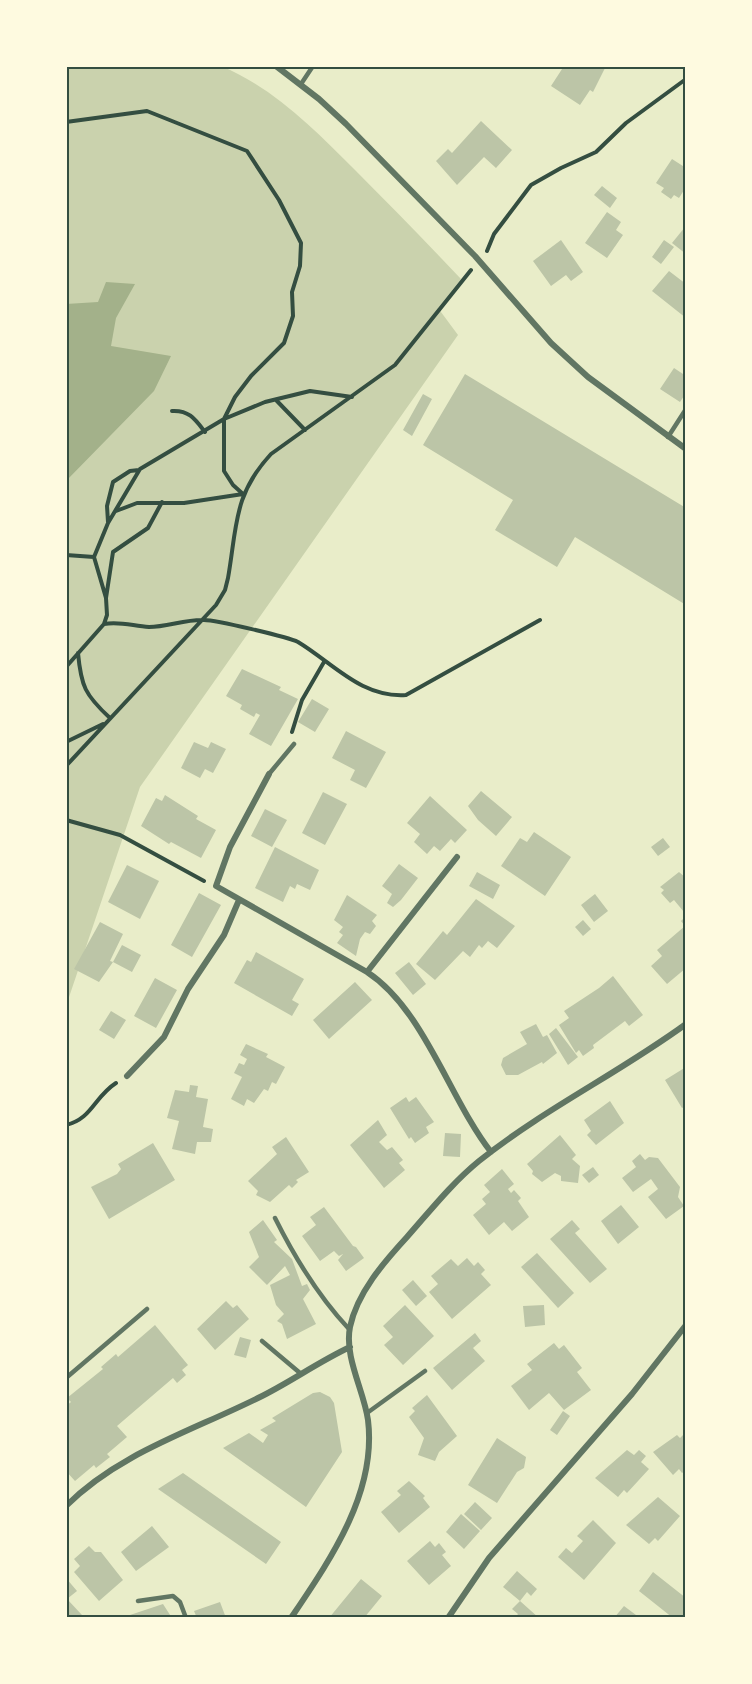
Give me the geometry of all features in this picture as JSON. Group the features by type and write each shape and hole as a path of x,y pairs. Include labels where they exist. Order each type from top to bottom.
{"street":[{"path":"276,66 301,84 339,118 475,256 552,343 588,377 686,449"},
{"path":"269,774 230,847 216,886 367,972 387,988 408,1016 491,1152"},
{"path":"367,972 457,857"},
{"path":"127,1076 164,1036 188,989 224,935 239,900"},
{"path":"291,1618 338,1543 359,1494 369,1453 367,1413 350,1347 349,1329 357,1306 379,1270 444,1197 491,1152 538,1118 621,1068 686,1024"},
{"path":"448,1618 489,1558 632,1394 686,1325"},
{"path":"66,1506 85,1487 116,1466 260,1397 350,1347"}],"lane":[{"path":"301,84 313,66"},
{"path":"668,437 686,409"},
{"path":"269,774 294,744"},
{"path":"275,1218 308,1277 330,1308 349,1329"},
{"path":"66,1378 147,1309"},
{"path":"262,1341 300,1373"},
{"path":"367,1413 425,1371"},
{"path":"138,1601 173,1596 180,1602 186,1618"}],"path":[{"path":"485,254 494,234 531,185 596,152 626,123 686,79"},
{"path":"66,122 147,111 247,152 279,200 301,243 300,266 292,292 293,316 284,343 246,383 224,419 224,471 233,485 243,494"},
{"path":"66,766 204,620 225,590 243,494 254,473 271,454 395,365 473,268"},
{"path":"106,598 94,557 108,523 140,470 150,461 205,432 224,419 276,400 310,391 352,397"},
{"path":"276,400 305,430"},
{"path":"172,411 187,413 194,417 205,432"},
{"path":"108,523 106,506 113,482 130,471 140,470"},
{"path":"116,511 137,503 184,502 243,494"},
{"path":"66,667 104,624 107,615 106,598 113,552 148,528 162,502"},
{"path":"66,555 94,557"},
{"path":"104,624 115,622 149,627 204,620 296,641 365,688 383,694 406,695 540,620"},
{"path":"78,652 82,685 89,697 110,718"},
{"path":"294,744 292,729 302,700 324,662"},
{"path":"66,742 105,723"},
{"path":"66,820 120,835 216,886"},
{"path":"66,1125 86,1118 99,1095 127,1076"}],"shaded area":[{"path":"66,66 221,66 240,75 276,98 309,125 461,279 438,308 458,335 140,787 66,1006"},
{"path":"106,282 135,284 116,318 111,346 171,356 154,391 66,481 66,304 98,302"}],"building":[{"path":"564,66 606,66 593,92 590,90 580,105 551,86"},
{"path":"481,121 512,150 496,168 484,157 457,185 436,161 448,149 452,153"},
{"path":"672,159 686,168 686,187 679,198 674,195 671,199 661,192 664,188 656,183"},
{"path":"602,186 617,198 610,208 594,195"},
{"path":"607,212 621,222 616,230 623,235 607,258 585,243"},
{"path":"686,228 686,254 672,243"},
{"path":"561,240 583,272 571,281 566,275 551,286 533,261"},
{"path":"664,240 674,247 661,264 652,257"},
{"path":"669,271 686,284 686,318 652,291"},
{"path":"674,368 686,376 686,393 680,402 660,389"},
{"path":"465,374 686,508 686,605 575,537 557,567 495,530 513,500 423,445"},
{"path":"423,394 432,399 412,436 403,430"},
{"path":"242,669 281,687 279,690 298,699 271,746 249,734 260,715 256,713 254,717 240,709 242,705 226,696"},
{"path":"312,699 329,709 315,732 298,722"},
{"path":"346,731 386,752 366,788 350,780 355,770 332,758"},
{"path":"194,742 208,748 211,742 226,749 213,773 205,769 200,778 181,768"},
{"path":"481,791 512,817 496,836 478,820 468,806"},
{"path":"323,792 347,804 325,845 302,833"},
{"path":"165,795 198,816 196,819 216,830 201,858 171,842 169,844 141,826 156,798 162,801"},
{"path":"430,796 467,830 455,843 451,839 440,851 434,846 427,854 414,842 420,834 407,823"},
{"path":"265,809 287,820 272,847 251,836"},
{"path":"534,832 571,857 545,896 501,866 520,838 527,842"},
{"path":"663,838 670,847 658,856 651,847"},
{"path":"275,847 319,870 310,890 297,884 295,889 290,886 283,902 255,888"},
{"path":"399,864 418,878 393,907 387,903 392,894 382,886"},
{"path":"127,865 159,881 140,919 108,902"},
{"path":"477,872 500,885 493,899 469,886"},
{"path":"679,872 686,878 684,912 674,900 670,903 661,893 664,890 660,887"},
{"path":"199,893 221,905 192,957 171,945"},
{"path":"595,894 608,911 594,922 581,905"},
{"path":"347,895 377,915 372,921 376,926 370,934 365,932 360,939 356,956 337,943 343,935 339,932 343,927 334,920"},
{"path":"476,899 515,926 497,948 488,941 482,948 479,945 470,957 463,951 435,980 416,964 443,931 447,935"},
{"path":"684,918 686,920 686,968 667,984 651,966 662,956 657,950 685,926 681,921"},
{"path":"583,920 591,929 583,936 575,927"},
{"path":"100,922 123,934 110,961 113,962 99,982 74,969"},
{"path":"122,945 141,955 132,972 113,962"},
{"path":"256,952 304,979 292,1000 299,1004 292,1016 234,983 247,960 251,962"},
{"path":"409,962 426,984 413,995 395,973"},
{"path":"613,976 643,1015 629,1026 625,1021 593,1045 594,1048 583,1056 579,1050 576,1053 559,1025 569,1018 564,1011"},
{"path":"155,978 177,990 156,1028 134,1016"},
{"path":"355,982 372,1000 329,1039 313,1020"},
{"path":"111,1011 126,1020 114,1039 99,1030"},
{"path":"536,1024 543,1037 547,1035 557,1053 543,1064 542,1062 518,1075 506,1075 501,1065 503,1058 527,1044 520,1032"},
{"path":"556,1028 578,1057 568,1065 549,1034"},
{"path":"246,1044 268,1054 266,1057 285,1067 276,1084 272,1082 268,1091 264,1089 254,1103 247,1099 244,1106 231,1099 242,1077 234,1073 239,1063 244,1065 247,1059 240,1055"},
{"path":"686,1067 686,1106 682,1108 665,1080"},
{"path":"190,1085 198,1086 196,1097 208,1099 203,1127 213,1129 211,1142 197,1142 195,1154 172,1149 179,1121 167,1118 175,1090 189,1092"},
{"path":"406,1097 409,1102 416,1097 434,1122 426,1127 429,1133 415,1143 411,1137 409,1139 390,1108"},
{"path":"610,1101 624,1123 596,1145 587,1135 591,1131 584,1120"},
{"path":"378,1120 387,1135 379,1142 387,1150 392,1147 403,1160 399,1163 405,1170 384,1188 350,1145"},
{"path":"445,1133 461,1134 460,1157 443,1156"},
{"path":"560,1135 576,1155 572,1159 580,1166 578,1183 561,1181 561,1176 555,1173 542,1182 532,1174 533,1171 527,1164"},
{"path":"286,1137 309,1172 296,1180 298,1182 292,1188 289,1185 270,1202 256,1195 258,1191 248,1181 277,1154 272,1147"},
{"path":"153,1143 175,1180 109,1219 91,1187 117,1174 121,1169 118,1164"},
{"path":"640,1154 645,1160 649,1157 658,1158 680,1187 678,1197 684,1206 666,1219 648,1197 658,1189 651,1179 633,1192 622,1178 636,1167 632,1161"},
{"path":"593,1167 599,1175 589,1183 582,1175"},
{"path":"502,1169 514,1184 508,1189 511,1193 514,1190 521,1198 518,1201 529,1217 512,1231 504,1222 489,1235 473,1215 486,1204 482,1199 490,1192 484,1185"},
{"path":"621,1205 639,1227 618,1244 601,1221"},
{"path":"324,1207 364,1258 346,1271 338,1260 343,1254 339,1256 334,1251 320,1261 302,1236 316,1225 310,1217"},
{"path":"263,1220 277,1240 274,1242 292,1259 302,1286 307,1284 310,1290 303,1299 316,1324 287,1339 282,1324 277,1321 284,1314 276,1305 270,1285 290,1275 285,1266 267,1285 249,1267 259,1257 249,1232"},
{"path":"572,1220 580,1229 575,1233 607,1269 590,1283 550,1239"},
{"path":"537,1253 574,1293 558,1308 521,1267"},
{"path":"467,1258 474,1266 478,1262 485,1270 481,1274 491,1285 452,1319 429,1292 438,1284 431,1276 451,1259 458,1266"},
{"path":"413,1280 427,1296 416,1306 402,1290"},
{"path":"226,1301 233,1308 237,1305 249,1319 215,1350 197,1329"},
{"path":"405,1305 434,1336 403,1365 384,1345 393,1337 383,1326"},
{"path":"544,1305 545,1325 525,1327 523,1306"},
{"path":"155,1325 188,1365 182,1370 186,1375 177,1383 173,1378 117,1426 127,1437 107,1454 110,1457 96,1468 94,1465 75,1481 66,1471 66,1406 71,1402 67,1398 103,1369 101,1367 116,1354 118,1357"},
{"path":"475,1333 481,1341 473,1348 485,1361 452,1390 433,1368"},
{"path":"240,1337 251,1340 246,1358 234,1355"},
{"path":"554,1343 559,1349 564,1345 582,1368 577,1372 591,1390 564,1410 549,1393 529,1410 511,1386 532,1370 527,1364"},
{"path":"320,1392 330,1397 334,1403 342,1452 306,1507 223,1448 249,1433 263,1443 268,1435 260,1430 276,1421 272,1418 313,1393"},
{"path":"427,1395 457,1436 439,1452 435,1461 418,1455 424,1438 409,1417 415,1411 412,1408"},
{"path":"563,1411 570,1416 557,1435 550,1430"},
{"path":"686,1432 686,1470 682,1473 679,1469 673,1475 653,1452 677,1435 680,1438"},
{"path":"497,1438 526,1457 524,1468 517,1472 497,1503 468,1485"},
{"path":"627,1450 634,1455 639,1450 646,1456 641,1462 649,1469 627,1493 624,1490 618,1497 595,1478"},
{"path":"183,1473 281,1542 266,1564 158,1489"},
{"path":"409,1481 425,1496 423,1498 430,1507 399,1533 381,1512 401,1495 397,1491"},
{"path":"658,1497 680,1516 658,1541 655,1538 649,1544 626,1525"},
{"path":"475,1502 492,1518 481,1530 464,1514"},
{"path":"461,1514 480,1531 464,1549 446,1532"},
{"path":"593,1520 616,1543 584,1580 558,1557 566,1548 572,1553 583,1541 577,1536"},
{"path":"152,1526 169,1547 136,1571 121,1552"},
{"path":"430,1541 435,1547 439,1543 446,1552 442,1555 451,1566 429,1585 407,1561"},
{"path":"89,1546 95,1552 101,1552 123,1580 99,1601 74,1572 80,1566 74,1559"},
{"path":"517,1571 537,1589 531,1596 527,1592 520,1601 503,1587"},
{"path":"653,1572 686,1598 686,1612 681,1618 673,1618 639,1591"},
{"path":"66,1578 77,1591 67,1599 82,1615 79,1618 66,1618"},
{"path":"361,1579 382,1596 364,1618 329,1618"},
{"path":"520,1601 539,1618 515,1618 518,1614 512,1609"},
{"path":"220,1602 226,1618 197,1618 194,1611"},
{"path":"163,1604 172,1618 131,1618 130,1615"},
{"path":"624,1606 640,1618 614,1618"}]}
